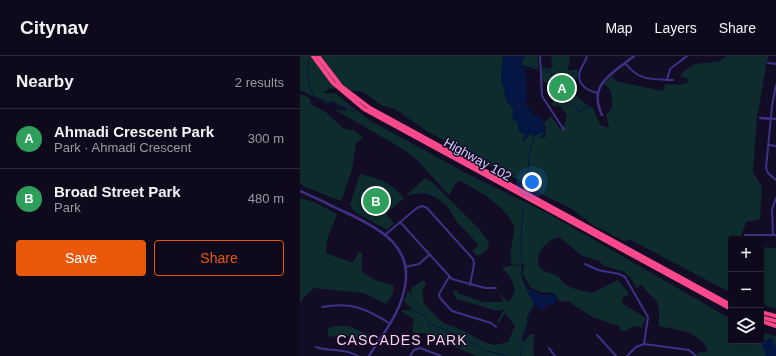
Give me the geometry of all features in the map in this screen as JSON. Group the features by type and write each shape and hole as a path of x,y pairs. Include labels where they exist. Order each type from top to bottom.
{"highway":[{"name":"Highway 102","path":"313,56 333,83 364,109 729,308"},
{"name":"Highway 102","path":"318,56 341,86 370,108 728,303"},
{"path":"764,313 776,316"},
{"path":"764,318 776,321"},
{"path":"764,322 775,326"}],"street":[{"path":"540,56 542,96 564,130"},
{"path":"587,56 580,72 580,81 586,89 598,93"},
{"path":"602,115 597,102 598,93 604,79 634,56"},
{"path":"667,80 670,69 687,56"},
{"path":"625,63 638,76 673,80"},
{"path":"768,63 776,64"},
{"path":"776,85 772,106 772,119 766,169 776,180"},
{"path":"760,118 776,119"},
{"path":"769,145 776,146"},
{"path":"300,192 374,226 386,234 398,249 405,267 403,295 389,323 369,356"},
{"path":"773,235 771,211 776,198"},
{"path":"386,234 419,207 424,206 429,209 473,259 474,264 470,284"},
{"path":"400,222 449,277 458,282 496,288"},
{"path":"746,235 776,236"},
{"path":"405,267 419,264 429,255"},
{"path":"585,264 598,270 620,274 627,280 634,295 648,317 644,344"},
{"path":"449,277 438,294 450,309 491,323 496,327"},
{"path":"322,307 334,305 359,307 389,323"},
{"path":"597,335 616,356"},
{"path":"627,356 636,347 644,344 689,350 696,356"},
{"path":"316,347 324,350 350,351 358,356"},
{"path":"410,356 414,350 420,348 441,356"},
{"path":"549,348 555,356"}],"green space":[{"path":"300,56 503,56 501,79 507,101 514,111 512,119 518,122 519,131 525,135 523,141 531,133 541,133 545,131 540,138 545,138 546,129 544,123 551,116 560,129 564,126 567,115 560,106 553,106 551,104 554,100 554,85 542,81 542,67 551,69 553,65 551,59 552,56 570,56 568,70 578,70 577,79 568,84 571,91 588,106 592,106 600,125 609,128 606,115 612,108 612,98 609,89 604,84 612,76 615,81 663,91 665,84 680,85 688,82 687,78 680,77 684,71 693,65 719,61 727,56 768,56 757,118 753,172 762,187 760,219 746,222 741,236 728,236 728,291 631,240 624,241 593,225 572,209 543,195 529,185 490,166 425,130 395,109 381,105 363,92 330,88 323,93 335,93 371,121 464,172 551,215 728,317 728,344 764,344 764,333 776,336 776,356 698,356 697,353 708,351 700,339 687,332 659,326 659,310 657,302 641,285 637,288 629,276 622,271 604,266 598,260 582,256 559,237 553,239 541,249 538,259 540,268 559,277 562,282 569,286 592,293 618,280 628,292 628,295 623,297 622,303 646,319 641,328 638,326 629,328 628,331 621,331 619,326 592,317 568,301 560,302 554,293 540,292 530,287 523,274 524,264 512,265 510,257 514,231 513,223 501,208 493,201 458,180 449,195 417,160 406,151 334,109 345,111 345,107 330,101 329,104 300,90"},
{"path":"525,56 538,56 538,70 522,65 522,61"},
{"path":"300,94 309,98 312,105 327,113 343,128 355,131 363,138 356,143 352,170 341,201 305,187 300,183"},
{"path":"360,174 385,182 394,188 404,198 386,214 394,223 387,230 354,211 350,204"},
{"path":"425,178 433,183 480,230 489,243 488,249 478,256 472,251 478,246 477,243 457,222 447,206 436,197 425,193 407,195"},
{"path":"300,198 314,202 337,214 327,240 326,253 353,263 359,252 362,253 362,272 373,279 394,286 393,294 386,304 364,293 314,288 303,298 300,303"},
{"path":"764,247 776,248 776,309 764,305"},
{"path":"521,265 522,279 534,304 527,317 527,324 521,340 525,341 530,334 535,334 533,340 535,340 533,344 534,356 476,356 424,333 414,333 412,329 414,319 400,311 410,310 411,308 404,301 408,291 412,294 411,288 424,280 426,284 422,291 424,304 442,322 464,331 486,343 495,345 508,342 515,326 505,313 499,323 497,322 504,309 497,311 457,299 453,293 457,290 458,293 483,302 503,302 504,304 500,292 505,300 509,302 515,291 511,278 502,267"},
{"path":"336,326 349,326 373,337 369,343 346,336 332,337 328,335 328,328"}],"water":[{"path":"503,56 525,56 521,62 526,76 527,98 525,103 534,116 538,115 541,117 543,123 545,132 543,131 534,137 531,133 525,138 524,141 522,141 525,135 519,131 518,122 512,119 514,111 507,101 501,79"},
{"path":"545,132 545,138 540,137"},
{"path":"528,289 542,295 552,294 557,298 555,304 548,305 542,309 536,306 528,294"},
{"path":"770,337 772,338 774,345 776,346 776,356 766,356 762,345"}],"waterway":[{"path":"309,60 307,69 308,78 314,97 354,111"},
{"path":"524,69 533,66 538,67"},
{"path":"543,68 565,80 574,73"},
{"path":"551,74 565,98 573,106 576,106 578,111 593,106"},
{"path":"760,101 769,104"},
{"path":"527,184 530,149 534,137"},
{"path":"523,207 521,234 522,276 528,289"},
{"path":"520,356 529,316 534,304"},
{"path":"409,308 425,316 428,324 452,332 488,351 506,356"}],"place":[{"name":"Ahmadi Crescent Park","path":"562,88"},
{"name":"Broad Street Park","path":"376,201"}],"district":[{"name":"CASCADES PARK","path":"402,340"}]}
